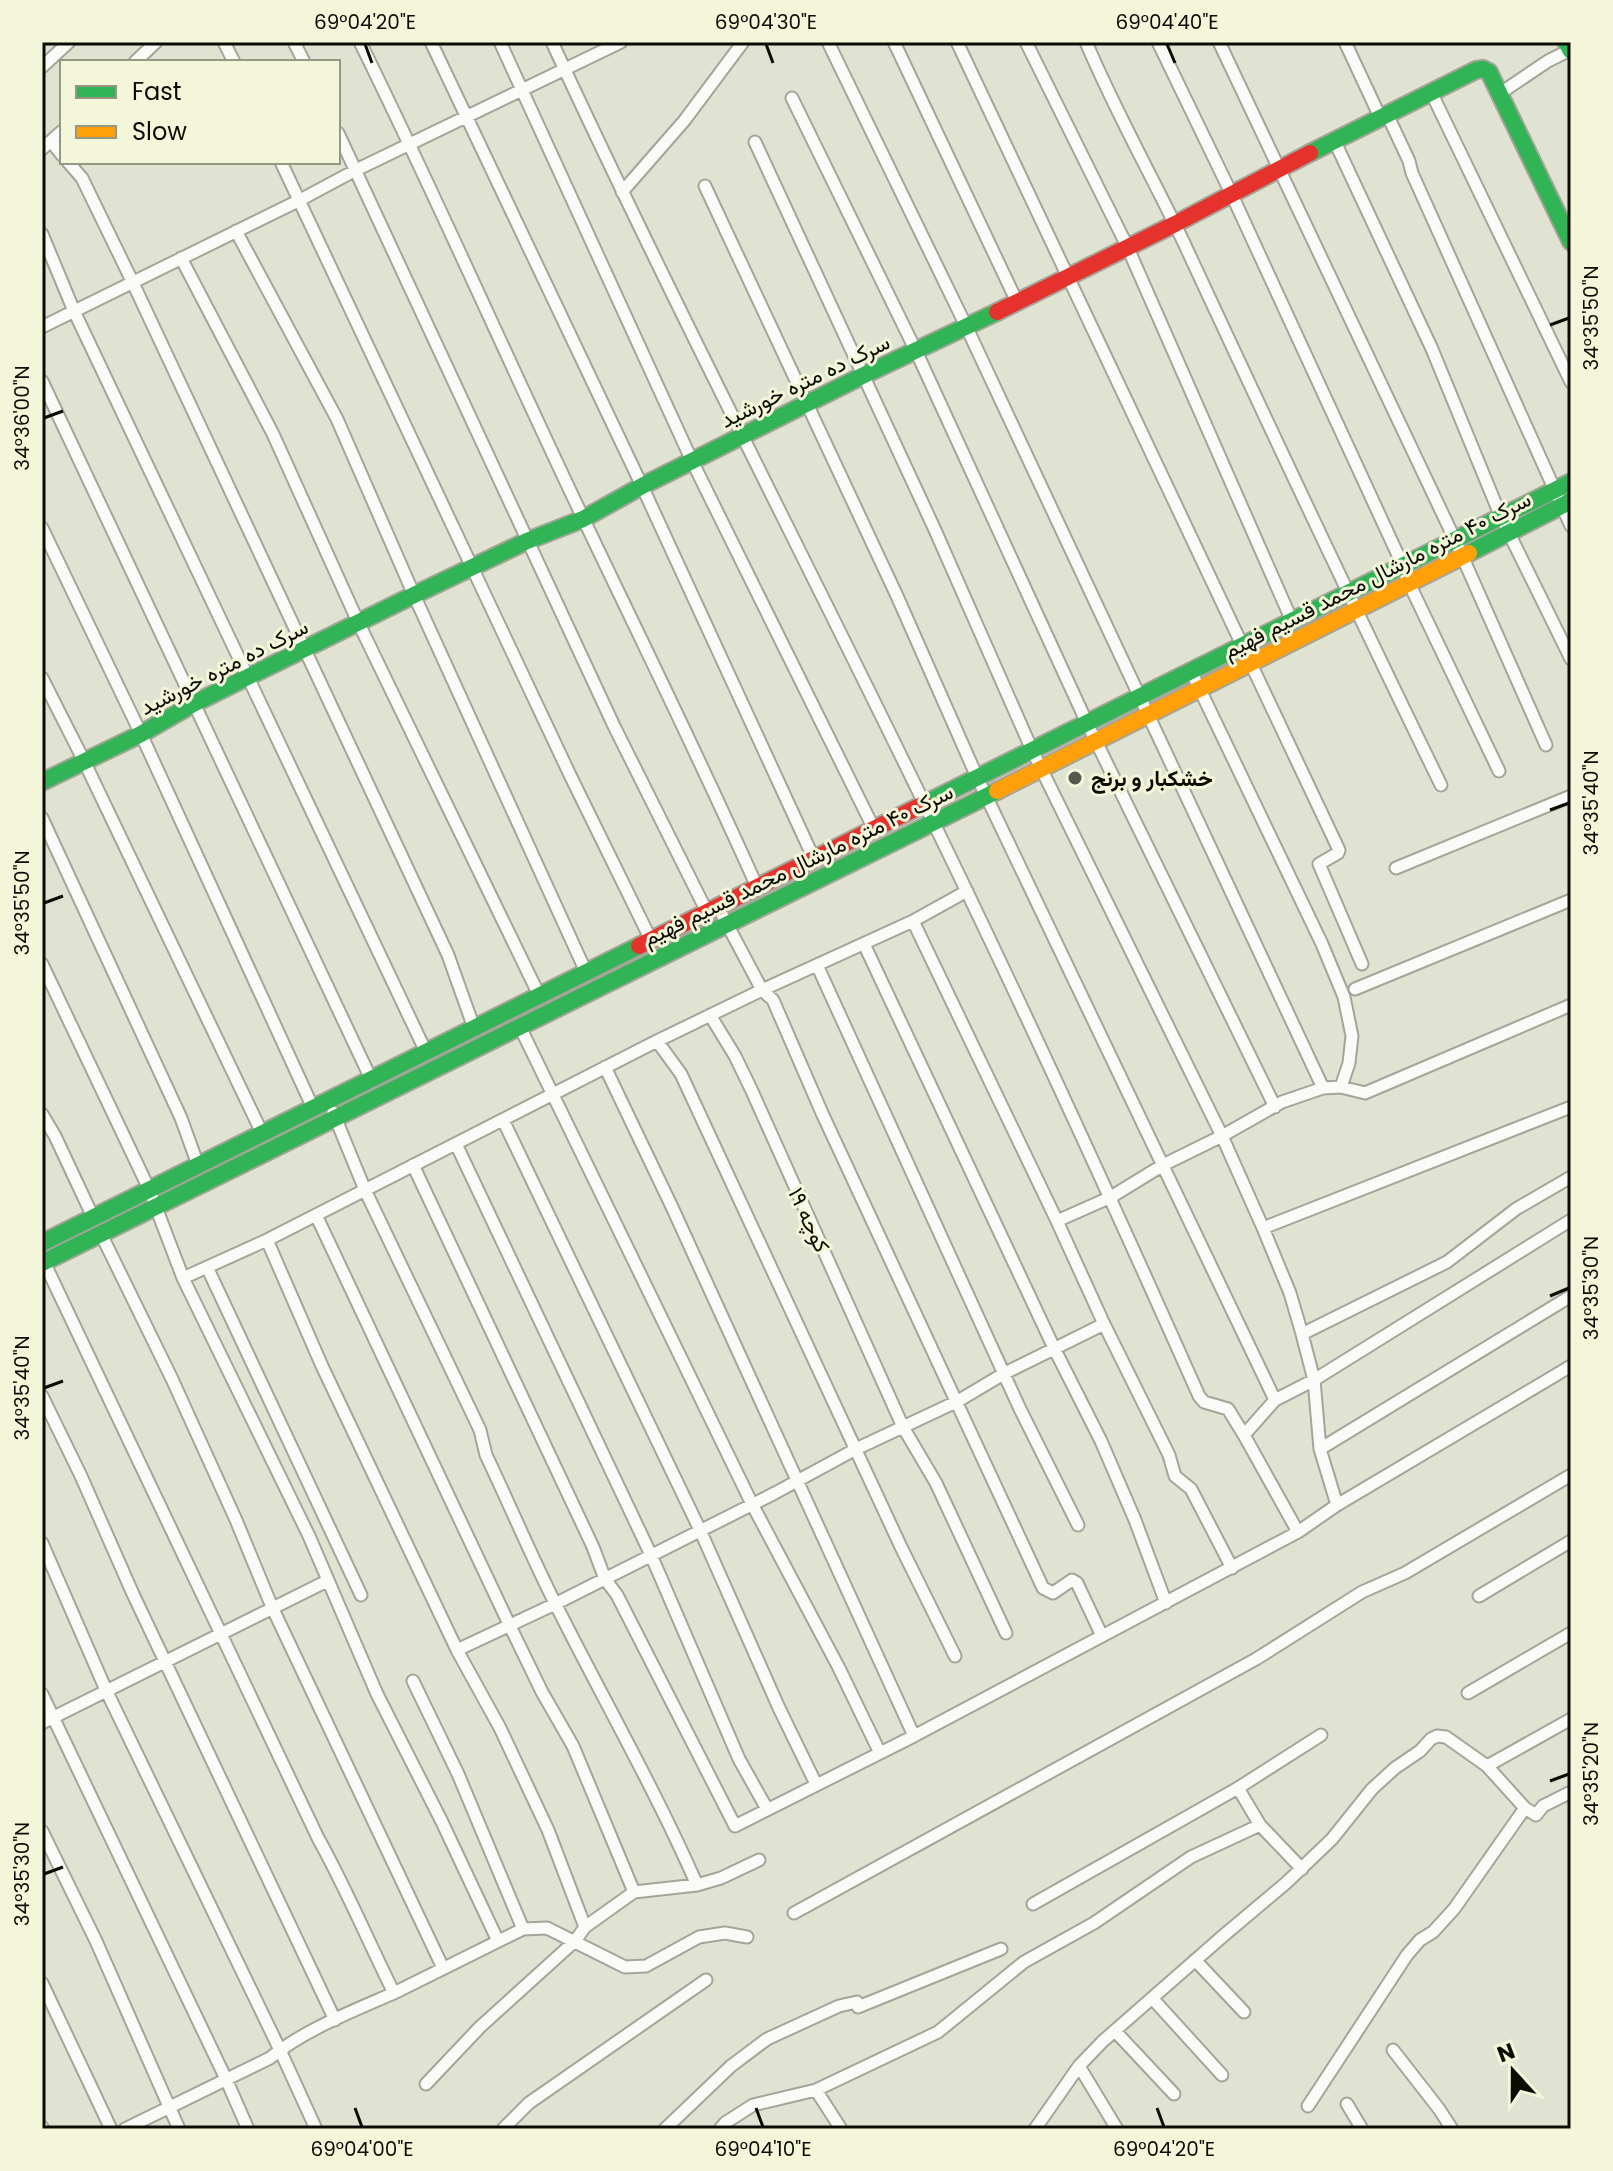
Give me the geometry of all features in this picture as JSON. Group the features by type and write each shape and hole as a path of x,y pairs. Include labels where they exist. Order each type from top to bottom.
{"main road":[{"path":"1566,42 1571,50"},
{"name":"سرک ده متره خورشید","path":"42,782 414,595 527,541 583,519 642,486 1069,277 1476,70 1489,72 1499,94"},
{"path":"1499,94 1571,242"},
{"name":"سرک ۴۰ متره مارشال محمد قسیم فهیم","path":"43,1263 987,796 1509,533 1562,499 1571,482"},
{"name":"سرک ۴۰ متره مارشال محمد قسیم فهیم","path":"42,1243 1501,517 1562,499"}],"street":[{"path":"42,67 69,42"},
{"path":"137,60 156,42"},
{"path":"224,42 233,60"},
{"path":"294,42 303,60"},
{"path":"360,42 757,887"},
{"path":"431,42 642,486 814,859"},
{"path":"500,42 692,461 874,829"},
{"path":"552,42 622,192 967,891 1111,1197 1199,1396 1204,1402 1228,1409 1298,1532"},
{"path":"42,327 621,42"},
{"path":"622,192 684,121 743,42"},
{"path":"828,42 966,326 1323,1088"},
{"path":"894,42 1017,302"},
{"path":"957,42 1339,850 1319,864 1362,964"},
{"path":"1026,42 1127,246 1292,621"},
{"path":"1086,42 1175,224 1347,594 1441,785"},
{"path":"1158,42 1499,771"},
{"path":"1219,42 1455,540 1546,745"},
{"path":"1345,42 1409,161 1562,499 1571,526"},
{"path":"1499,94 1548,61 1571,50"},
{"path":"1431,92 1571,382"},
{"path":"792,98 916,351 1087,723 1275,1107"},
{"path":"340,137 614,726 712,909 727,924 762,990 773,1000 828,1127 1043,1588 1053,1593 1072,1580 1077,1583 1102,1636"},
{"path":"755,142 935,530 1032,750 1222,1136 1263,1228 1290,1293 1302,1334 1314,1380 1320,1449 1337,1505"},
{"path":"1335,142 1432,349 1501,517 1571,659"},
{"path":"70,164 82,178 133,283 448,955 474,1028"},
{"path":"282,164 651,940"},
{"path":"705,186 897,596 977,777 1275,1400"},
{"path":"236,231 337,419 586,972"},
{"path":"42,234 74,311 426,1052"},
{"path":"181,258 273,434 359,624 539,995"},
{"path":"42,381 371,1079"},
{"path":"42,528 141,734 313,1108"},
{"path":"1191,671 1322,944 1344,997 1352,1036 1349,1063 1341,1087"},
{"path":"42,678 262,1133"},
{"path":"1396,868 1571,796"},
{"path":"42,818 181,1118 198,1165"},
{"path":"183,1278 267,1240 657,1041 913,921 967,891"},
{"path":"1355,989 1571,900"},
{"path":"913,921 1169,1455 1175,1476 1191,1489 1232,1568"},
{"path":"864,944 1101,1441 1166,1603"},
{"path":"42,964 149,1189 183,1278 309,1536 377,1694 498,1941"},
{"path":"817,965 1078,1525"},
{"path":"1057,1221 1111,1197 1163,1165 1282,1102 1323,1088 1341,1087 1365,1093 1571,1005"},
{"name":"کوچه ۱۹","path":"710,1015 751,1089 903,1427 936,1483 1006,1633"},
{"path":"520,1027 752,1504 880,1753"},
{"path":"657,1041 681,1074 955,1656"},
{"path":"605,1067 679,1221 914,1736"},
{"path":"328,1100 365,1190 480,1430 486,1455 555,1604 645,1774 697,1885"},
{"path":"1263,1228 1571,1107"},
{"path":"42,1114 93,1217"},
{"path":"503,1120 700,1530 816,1784"},
{"path":"456,1144 651,1555 739,1759 767,1809"},
{"path":"413,1165 587,1533 605,1579 617,1595 735,1826 914,1736 1298,1532 1337,1505 1571,1366"},
{"path":"1302,1334 1447,1262 1516,1209 1571,1177"},
{"path":"316,1215 509,1624 573,1746 634,1892"},
{"path":"1244,1435 1275,1400 1314,1380 1571,1220"},
{"path":"101,1234 179,1393 272,1607 443,1968"},
{"path":"267,1240 322,1366 457,1650 506,1741 548,1830 585,1927"},
{"path":"43,1263 394,1993"},
{"path":"207,1267 361,1595"},
{"path":"1320,1449 1571,1296"},
{"path":"457,1650 605,1579 1104,1324"},
{"path":"42,1396 335,2020"},
{"path":"794,1913 1256,1659 1362,1592 1405,1573 1571,1475"},
{"path":"1479,1596 1571,1541"},
{"path":"42,1543 106,1690 316,2129"},
{"path":"47,1720 327,1581"},
{"path":"1468,1693 1571,1633"},
{"path":"413,1681 458,1774 523,1929"},
{"path":"42,1694 47,1720 248,2129"},
{"path":"1487,1766 1571,1719"},
{"path":"1033,1904 1238,1788 1321,1735"},
{"path":"1043,2126 1079,2066 1195,1960 1302,1869 1332,1839 1372,1789 1431,1739 1446,1737 1487,1766 1525,1808 1536,1815 1543,1806 1571,1792"},
{"path":"1238,1788 1260,1825 1302,1869"},
{"path":"1308,2106 1407,1955 1454,1909 1525,1808"},
{"path":"725,2127 753,2105 816,2090 938,2032 1024,1962 1094,1923 1191,1857 1260,1825"},
{"path":"42,1831 96,1941 179,2129"},
{"path":"426,2084 480,2027 575,1941 585,1927 634,1892 697,1885 721,1878 759,1860"},
{"path":"125,2129 270,2058 335,2020 523,1929 547,1928 625,1967 646,1966 699,1937 725,1933 747,1937"},
{"path":"665,2129 731,2066 767,2039 839,2006 857,2002 858,2007 1001,1949"},
{"path":"1195,1960 1244,2012"},
{"path":"503,2129 529,2103 706,1980"},
{"path":"42,1983 111,2129"},
{"path":"1152,1998 1222,2075"},
{"path":"1115,2031 1174,2094"},
{"path":"1393,2050 1452,2129"},
{"path":"1079,2066 1117,2129"},
{"path":"816,2090 841,2129"},
{"path":"1347,2104 1362,2129"}],"traffic: fast":[{"path":"1566,42 1571,51"},
{"path":"1310,153 1483,69 1489,72 1571,242"},
{"path":"42,782 414,595 527,541 583,519 642,486 997,312"},
{"path":"924,804 1571,482"},
{"path":"1469,553 1571,501"},
{"path":"42,1263 997,791"},
{"path":"42,1243 639,946"}],"traffic: slow":[{"path":"997,791 1469,553"}],"traffic: jam":[{"path":"997,312 1310,153"},
{"path":"639,946 924,804"}],"place":[{"name":"خشکبار و برنج","path":"1075,778"}]}
